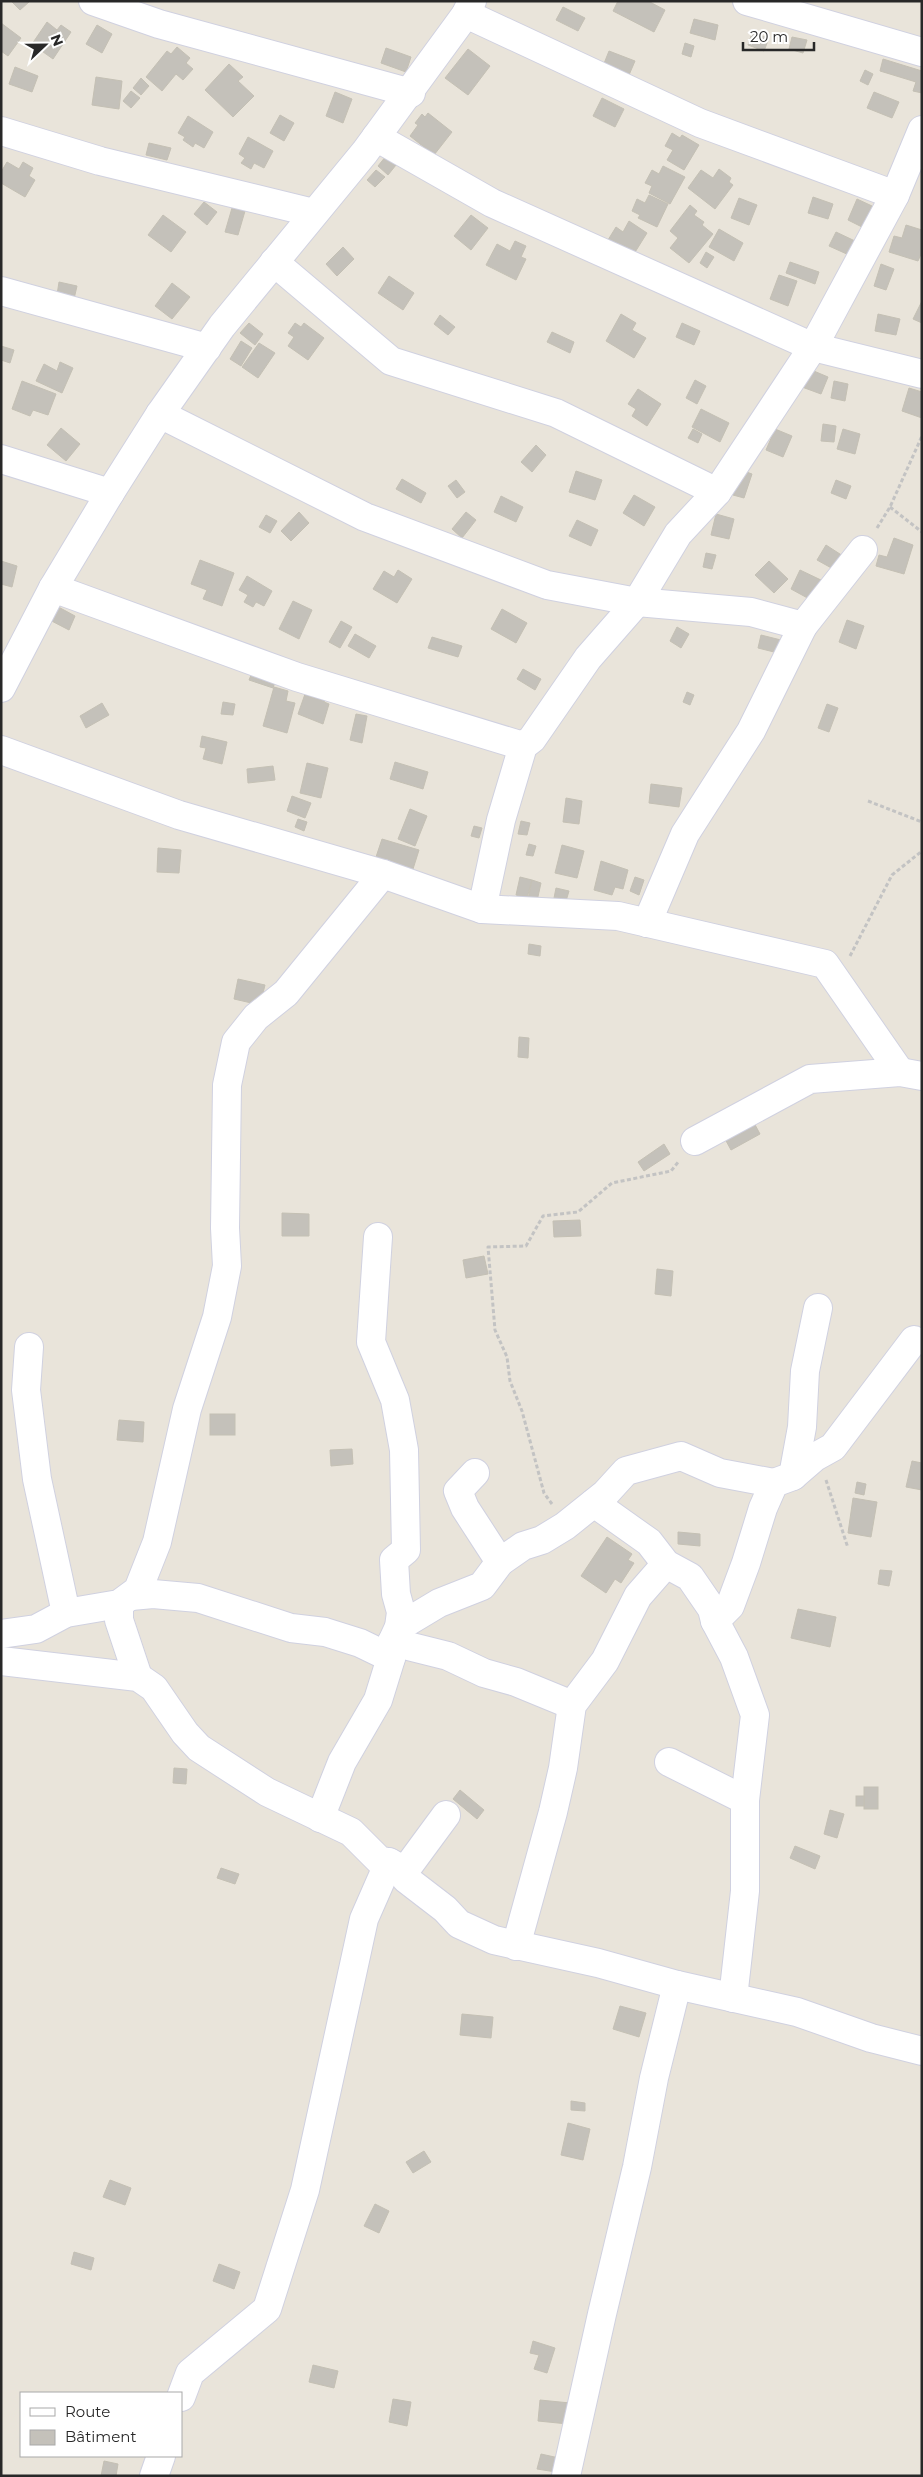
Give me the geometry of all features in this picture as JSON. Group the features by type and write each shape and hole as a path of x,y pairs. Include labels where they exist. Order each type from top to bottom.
{"street":[{"path":"93,1 159,24 411,93"},
{"path":"747,1 922,52"},
{"path":"1,688 54,588 110,493 160,414 222,326 411,93 469,8 700,123 895,195"},
{"path":"1,130 100,161 314,213"},
{"path":"482,908 501,820 523,746 532,739 588,658 637,602 678,534 717,492 813,347 895,195 922,130"},
{"path":"376,137 492,203 813,347 922,374"},
{"path":"274,262 391,362 556,413 717,492"},
{"path":"1,290 207,348"},
{"path":"160,414 365,517 547,585 637,602 751,612 803,626"},
{"path":"1,459 110,493"},
{"path":"647,923 685,834 751,731 803,626 863,550"},
{"path":"54,588 297,677 523,746"},
{"path":"1,750 179,815 383,874 482,908 618,916 825,964 911,1074"},
{"path":"138,1677 119,1620 125,1600 138,1590 157,1542 187,1409 217,1317 227,1266 225,1228 227,1085 236,1042 256,1017 286,993 383,874"},
{"path":"695,1141 810,1079 911,1074"},
{"path":"320,1818 342,1762 378,1700 401,1612 396,1594 394,1560 406,1550 404,1450 395,1400 371,1342 378,1237"},
{"path":"784,1480 802,1427 806,1371 818,1308"},
{"path":"715,1621 730,1606 763,1508 784,1480 832,1446 914,1340"},
{"path":"29,1347 26,1390 37,1479 66,1613"},
{"path":"394,1642 439,1603 482,1586 500,1562 523,1546 542,1540 565,1526 594,1504 626,1471 681,1456 720,1473 784,1480"},
{"path":"475,1473 458,1491 466,1508 500,1562"},
{"path":"594,1504 648,1542 666,1564 690,1577 712,1609 715,1621 734,1657 755,1715 745,1800 745,1891 733,1998"},
{"path":"516,1946 553,1812 563,1768 572,1705 605,1661 638,1596 666,1564"},
{"path":"1,1634 36,1629 66,1613 153,1594 198,1598 291,1628 325,1632 360,1643 394,1642 448,1656 484,1673 516,1682 572,1705"},
{"path":"1,1661 138,1677 154,1688 185,1734 200,1748 267,1792 351,1832 380,1861 397,1867 406,1879 445,1909 459,1924 494,1940 598,1962 677,1985 797,2012 871,2038 922,2051"},
{"path":"670,1762 745,1800"},
{"path":"182,2394 190,2374 267,2309 305,2190 364,1919 397,1867 446,1815"},
{"path":"566,2476 637,2167 654,2078 677,1985"},
{"path":"154,2476 161,2457"}],"path":[{"path":"922,436 890,507 922,532"},
{"path":"868,800 922,822"},
{"path":"838,982 892,875 922,852"},
{"path":"565,1526 544,1493 522,1411 510,1381 507,1357 495,1330 488,1246 526,1246 543,1216 578,1212 612,1183 671,1171 695,1141"},
{"path":"815,1457 825,1479 848,1548"}],"building":[{"path":"11,1 28,1 29,2 20,10"},
{"path":"618,1 648,1 665,10 654,32 613,11"},
{"path":"563,7 585,18 578,31 556,20"},
{"path":"694,19 718,25 715,40 690,33"},
{"path":"47,22 57,30 61,25 71,32 53,59 32,44"},
{"path":"1,23 21,38 8,56 1,51"},
{"path":"97,25 112,34 102,53 86,44"},
{"path":"752,33 769,38 764,51 748,45"},
{"path":"792,37 807,40 803,53 789,49"},
{"path":"685,43 694,46 691,57 682,54"},
{"path":"177,47 190,58 186,63 193,69 183,80 176,74 162,91 146,77 167,51 171,54"},
{"path":"386,48 411,57 406,72 381,63"},
{"path":"468,49 490,66 468,95 445,78"},
{"path":"609,51 635,61 626,82 601,71"},
{"path":"883,59 922,71 922,93 913,91 916,82 880,71"},
{"path":"229,64 243,77 238,81 254,96 233,117 205,90"},
{"path":"15,67 38,76 32,92 9,84"},
{"path":"865,70 873,74 868,85 860,81"},
{"path":"96,77 122,81 119,109 92,105"},
{"path":"141,78 149,86 141,95 133,88"},
{"path":"131,91 140,98 131,108 123,101"},
{"path":"335,92 352,99 343,123 326,116"},
{"path":"874,92 899,102 892,118 867,108"},
{"path":"602,98 624,109 615,127 593,116"},
{"path":"428,113 452,132 434,155 410,136 418,125 415,123 422,114 425,117"},
{"path":"280,115 294,123 284,141 270,133"},
{"path":"188,116 213,132 204,148 195,143 193,147 183,140 185,137 178,133"},
{"path":"672,133 680,138 682,135 699,145 684,170 667,160 673,150 665,146"},
{"path":"248,137 273,151 264,168 254,163 251,169 241,163 245,158 239,154"},
{"path":"149,143 171,148 167,160 146,155"},
{"path":"386,156 396,165 388,175 378,166"},
{"path":"7,162 19,169 23,162 33,168 29,176 35,180 25,197 1,183 1,172"},
{"path":"663,166 685,177 670,204 649,193 652,186 645,183 652,170 659,174"},
{"path":"719,169 731,178 729,182 733,185 715,209 688,188 701,170 713,178"},
{"path":"376,170 385,177 375,187 367,180"},
{"path":"649,195 668,204 657,227 638,218 640,215 632,211 637,199 645,203"},
{"path":"813,197 833,204 828,219 808,213"},
{"path":"739,198 757,205 749,225 731,218"},
{"path":"857,199 872,206 862,227 848,220"},
{"path":"204,202 217,212 207,225 194,214"},
{"path":"690,205 697,211 694,215 704,222 702,225 713,234 689,263 670,248 678,238 670,231"},
{"path":"232,208 245,211 238,235 225,232"},
{"path":"163,215 186,232 171,252 148,235"},
{"path":"471,215 488,228 471,250 454,236"},
{"path":"629,221 647,233 632,257 608,240 616,227 623,232"},
{"path":"906,225 922,230 922,252 918,261 889,252 894,236 902,238"},
{"path":"719,229 743,243 734,261 709,247"},
{"path":"836,232 855,241 849,255 829,246"},
{"path":"515,241 526,246 521,257 526,259 516,280 486,265 497,244 510,251"},
{"path":"343,247 354,259 337,276 326,264"},
{"path":"706,252 714,257 707,268 700,263"},
{"path":"790,262 819,272 815,284 786,273"},
{"path":"881,264 894,269 886,290 874,286"},
{"path":"779,275 797,281 788,306 770,299"},
{"path":"389,276 414,293 403,310 378,293"},
{"path":"59,282 77,286 74,299 57,295"},
{"path":"172,283 190,297 172,319 155,306"},
{"path":"922,301 922,323 913,319"},
{"path":"621,314 636,323 632,330 646,338 634,358 606,341"},
{"path":"878,314 900,319 896,335 875,331"},
{"path":"440,315 455,327 448,335 434,324"},
{"path":"249,323 263,334 255,345 240,333"},
{"path":"295,323 301,327 304,323 324,338 308,360 288,346 294,337 288,333"},
{"path":"682,323 700,331 694,345 676,337"},
{"path":"552,332 574,342 570,353 547,342"},
{"path":"241,341 252,348 241,366 230,359"},
{"path":"259,343 275,353 258,378 242,367"},
{"path":"1,346 14,350 10,363 1,360"},
{"path":"60,362 73,368 62,393 36,381 44,364 57,371"},
{"path":"809,369 828,377 821,394 802,387"},
{"path":"695,380 706,386 697,404 686,398"},
{"path":"22,381 56,394 48,415 33,410 30,416 12,409"},
{"path":"834,381 848,384 845,401 831,398"},
{"path":"909,388 922,392 922,418 902,411"},
{"path":"638,389 661,404 647,426 632,416 636,409 628,404"},
{"path":"701,409 729,423 720,442 692,427"},
{"path":"823,424 836,426 834,442 821,441"},
{"path":"61,428 80,444 66,461 47,445"},
{"path":"693,429 702,434 698,443 688,438"},
{"path":"775,429 792,436 783,457 766,450"},
{"path":"843,429 860,434 855,454 837,449"},
{"path":"536,445 546,455 532,472 521,462"},
{"path":"741,470 752,474 744,498 733,495"},
{"path":"576,471 602,480 595,500 569,492"},
{"path":"402,479 426,493 421,503 396,489"},
{"path":"456,480 465,492 457,498 448,486"},
{"path":"836,480 851,486 846,499 831,493"},
{"path":"634,495 655,507 644,526 623,513"},
{"path":"501,496 523,507 516,522 494,512"},
{"path":"299,512 309,523 291,541 281,531"},
{"path":"466,512 476,520 462,538 452,529"},
{"path":"716,514 734,519 729,539 711,535"},
{"path":"266,515 277,521 270,533 259,527"},
{"path":"577,520 598,530 591,546 569,536"},
{"path":"894,538 913,545 904,574 876,566 879,555 887,557"},
{"path":"826,545 843,556 835,570 817,560"},
{"path":"706,553 716,555 712,569 703,567"},
{"path":"200,560 234,573 222,606 203,599 207,590 191,584"},
{"path":"1,561 17,566 12,587 1,584"},
{"path":"769,561 788,579 774,593 755,575"},
{"path":"398,570 412,579 397,603 373,589 384,571 394,577"},
{"path":"800,570 823,581 813,601 791,589"},
{"path":"247,576 272,591 264,606 256,602 253,607 244,602 248,595 239,590"},
{"path":"293,601 312,610 299,639 279,629"},
{"path":"51,603 75,616 69,630 44,617"},
{"path":"502,609 527,623 516,643 491,629"},
{"path":"847,620 864,626 856,649 839,642"},
{"path":"341,621 352,627 340,648 329,642"},
{"path":"677,627 689,634 681,648 670,641"},
{"path":"355,634 376,646 369,658 348,646"},
{"path":"761,635 781,640 778,653 758,648"},
{"path":"432,637 462,646 458,657 428,648"},
{"path":"254,668 277,676 273,688 249,680"},
{"path":"523,669 541,679 535,690 517,679"},
{"path":"274,687 288,691 286,701 295,703 287,733 263,726"},
{"path":"687,692 694,695 690,705 683,702"},
{"path":"315,693 326,697 324,702 329,704 323,724 298,714 305,694 313,698"},
{"path":"223,702 235,704 233,715 221,714"},
{"path":"102,703 109,715 86,728 80,716"},
{"path":"827,704 838,708 829,732 818,728"},
{"path":"356,714 367,716 362,743 350,740"},
{"path":"202,736 227,742 222,764 203,759 206,748 200,747"},
{"path":"395,762 428,772 423,789 390,779"},
{"path":"307,763 328,768 321,798 300,793"},
{"path":"273,766 275,780 248,783 247,769"},
{"path":"651,784 682,788 679,807 649,803"},
{"path":"292,796 311,803 305,818 287,811"},
{"path":"566,798 582,801 579,824 563,822"},
{"path":"410,809 427,816 415,846 398,839"},
{"path":"298,819 307,822 304,831 295,827"},
{"path":"521,821 530,823 527,835 518,834"},
{"path":"474,826 482,828 479,838 471,836"},
{"path":"382,839 419,850 413,869 376,857"},
{"path":"529,844 536,846 533,856 526,855"},
{"path":"562,845 584,851 577,878 555,873"},
{"path":"158,848 181,850 179,873 157,872"},
{"path":"601,861 628,870 623,889 615,887 612,895 594,890"},
{"path":"520,877 532,880 527,898 516,895"},
{"path":"635,877 644,880 639,895 630,891"},
{"path":"532,880 541,883 537,901 528,899"},
{"path":"556,888 569,891 566,901 554,898"},
{"path":"529,944 541,946 540,956 528,954"},
{"path":"238,979 265,985 260,1005 234,999"},
{"path":"519,1037 529,1038 528,1058 518,1057"},
{"path":"753,1121 760,1134 731,1150 724,1137"},
{"path":"664,1144 670,1154 644,1171 638,1162"},
{"path":"282,1213 309,1214 309,1236 282,1236"},
{"path":"580,1220 581,1236 554,1237 553,1221"},
{"path":"484,1256 488,1274 466,1278 463,1260"},
{"path":"657,1269 673,1271 671,1296 655,1294"},
{"path":"210,1414 235,1414 235,1435 210,1435"},
{"path":"119,1420 144,1422 143,1442 117,1440"},
{"path":"352,1449 353,1464 331,1466 330,1450"},
{"path":"912,1461 922,1463 922,1490 906,1487"},
{"path":"857,1482 866,1484 864,1495 855,1493"},
{"path":"853,1498 877,1502 871,1537 848,1533"},
{"path":"678,1532 700,1534 700,1546 678,1544"},
{"path":"607,1537 632,1554 628,1560 634,1563 621,1583 615,1579 606,1593 581,1576"},
{"path":"880,1570 892,1571 889,1586 878,1584"},
{"path":"798,1609 836,1617 830,1647 791,1638"},
{"path":"174,1768 187,1769 186,1784 173,1783"},
{"path":"864,1787 878,1787 878,1809 864,1809"},
{"path":"460,1790 484,1810 477,1819 453,1799"},
{"path":"856,1796 864,1796 864,1806 856,1806"},
{"path":"830,1810 844,1814 837,1838 824,1834"},
{"path":"795,1846 820,1856 815,1869 790,1858"},
{"path":"221,1868 239,1874 235,1884 217,1878"},
{"path":"620,2006 646,2013 639,2037 613,2029"},
{"path":"462,2014 493,2017 491,2038 460,2035"},
{"path":"571,2101 585,2103 585,2111 571,2110"},
{"path":"568,2123 590,2129 583,2160 561,2155"},
{"path":"424,2151 431,2162 413,2173 406,2162"},
{"path":"110,2180 131,2188 125,2205 103,2197"},
{"path":"375,2204 389,2211 379,2233 364,2226"},
{"path":"74,2252 94,2258 91,2270 71,2264"},
{"path":"219,2264 240,2272 234,2289 213,2281"},
{"path":"533,2341 555,2348 547,2373 534,2369 539,2355 530,2353"},
{"path":"313,2365 338,2371 334,2388 309,2382"},
{"path":"393,2399 411,2402 407,2426 389,2422"},
{"path":"540,2400 570,2403 568,2424 538,2421"},
{"path":"541,2454 559,2458 556,2472 537,2469"},
{"path":"104,2461 118,2464 116,2476 101,2476"}]}
